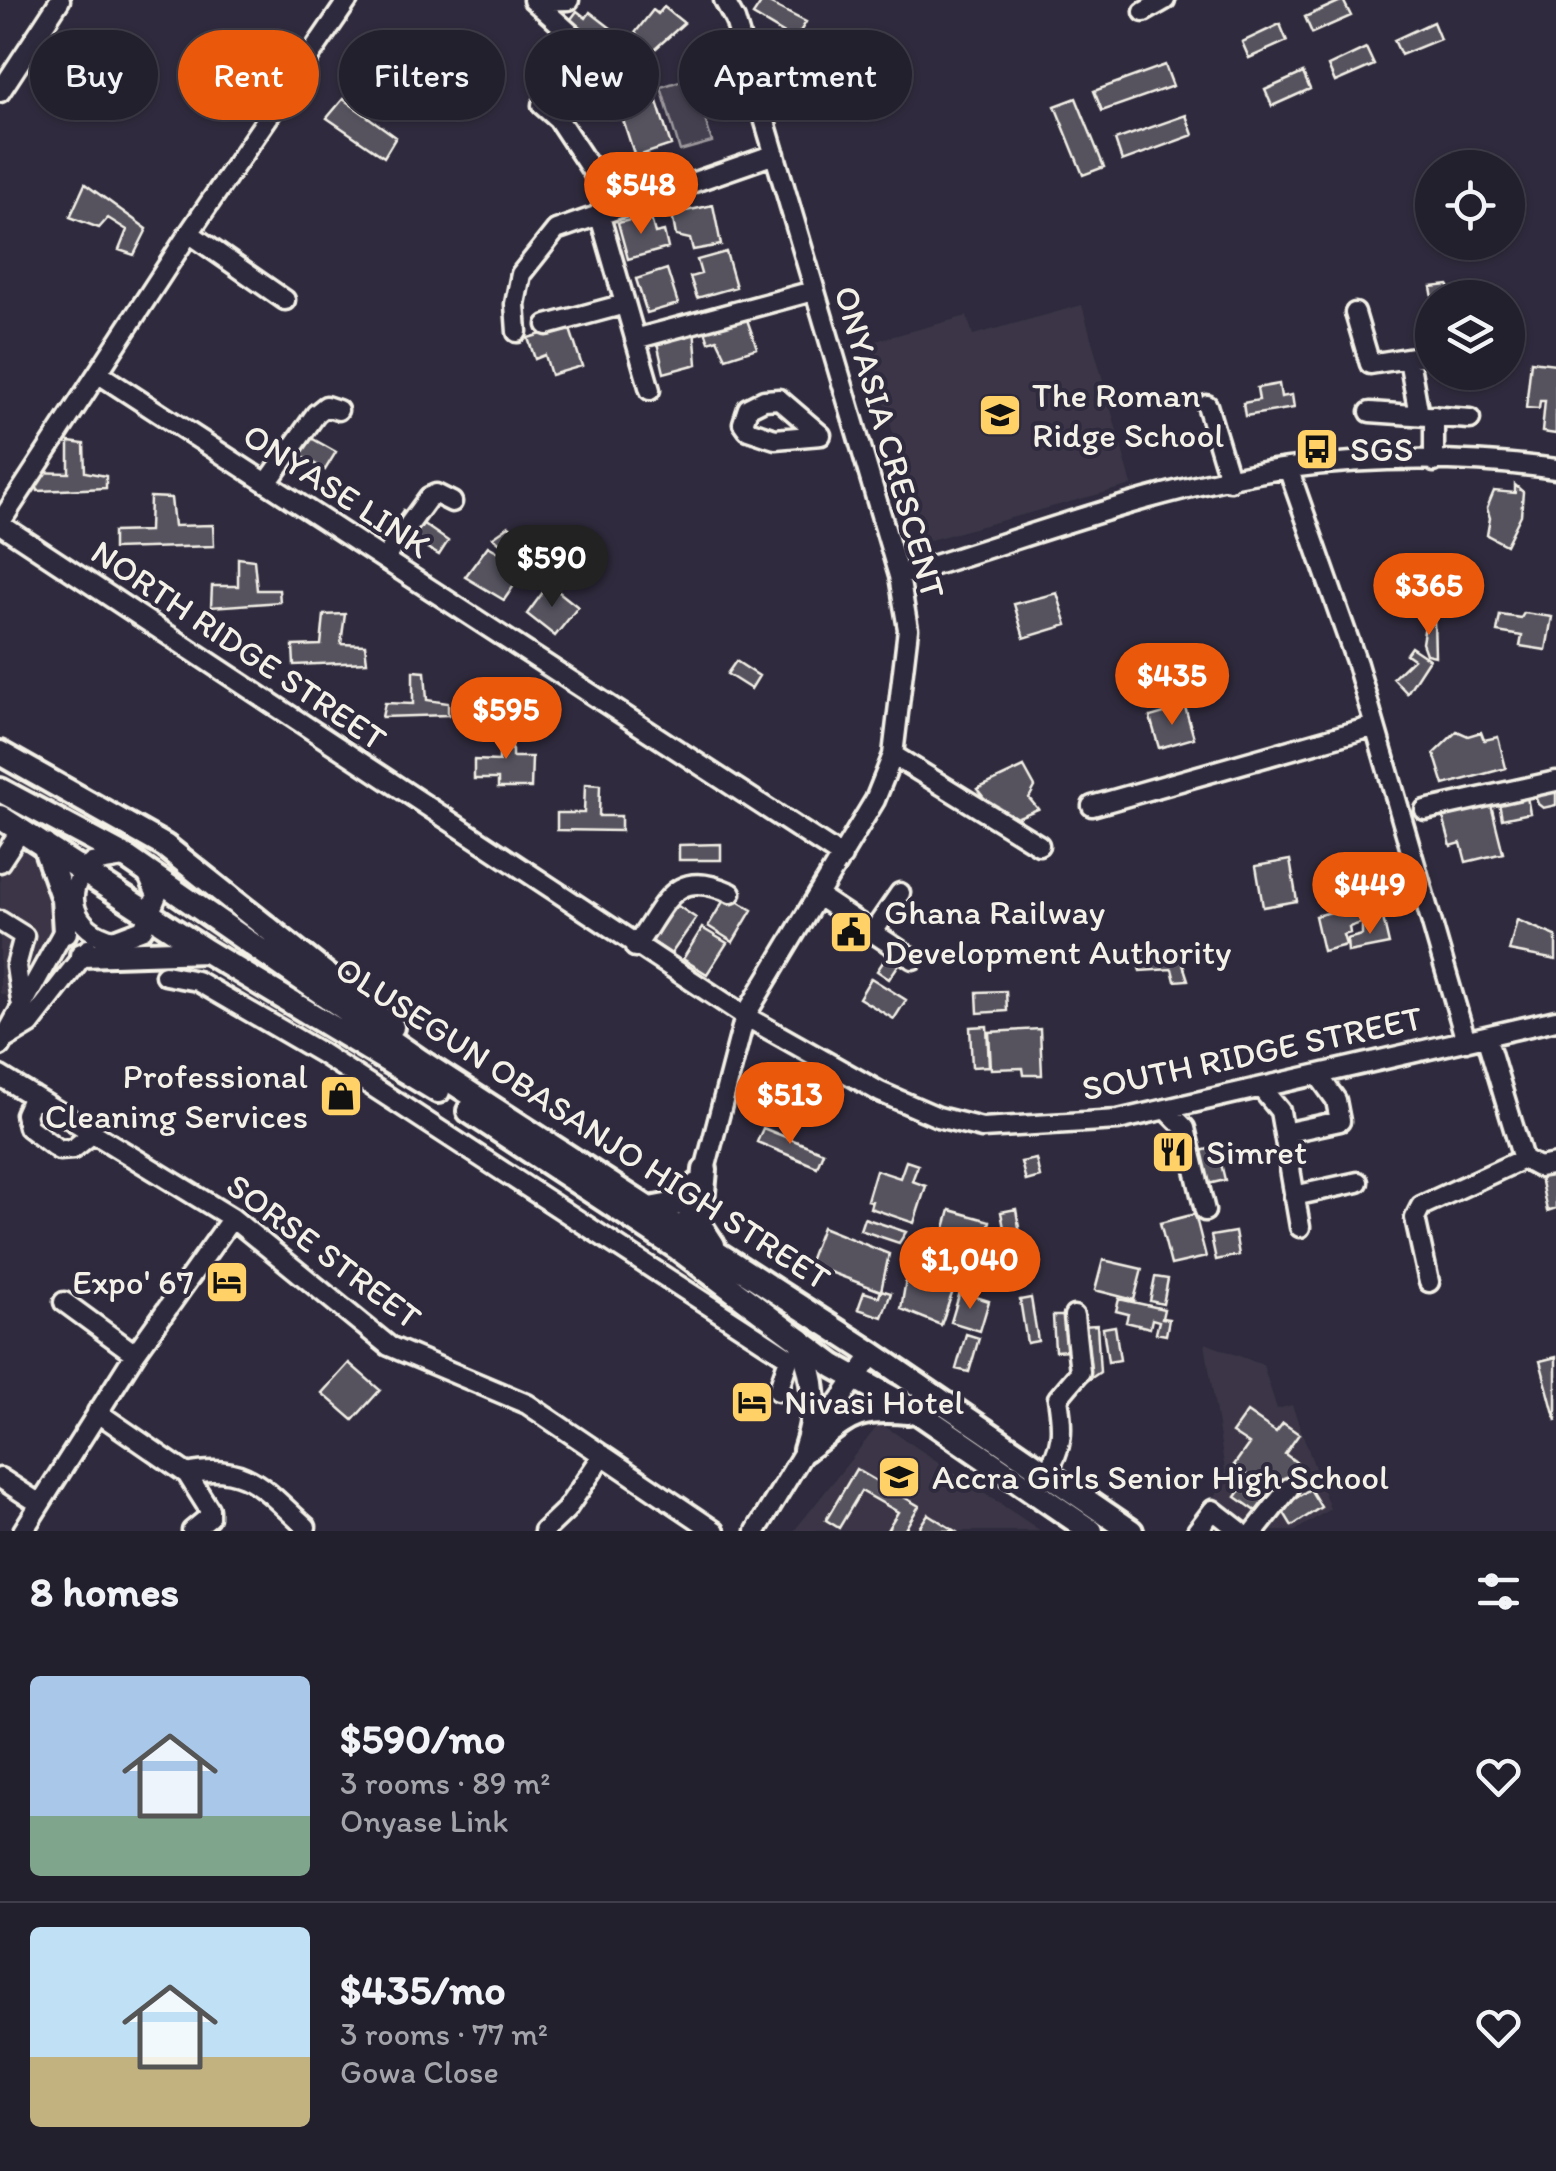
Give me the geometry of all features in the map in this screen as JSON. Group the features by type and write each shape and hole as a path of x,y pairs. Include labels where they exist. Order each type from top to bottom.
{"main road":[{"path":"0,753 165,846 394,1028 420,1060"},
{"name":"OLUSEGUN OBASANJO HIGH STREET","path":"0,790 138,866 420,1060 650,1209 834,1366 920,1413 1090,1531"},
{"name":"OLUSEGUN OBASANJO HIGH STREET","path":"0,817 206,951 681,1239 725,1259 1131,1531"},
{"path":"44,845 63,899 65,932"},
{"path":"82,955 206,951"},
{"path":"650,1209 676,1204 702,1177"},
{"path":"702,1177 700,1224 725,1259"},
{"path":"799,1336 816,1388 815,1421 805,1450"},
{"path":"805,1450 866,1409 920,1413"}],"street":[{"path":"0,92 60,0"},
{"path":"0,523 188,233 348,0"},
{"path":"534,0 569,0"},
{"path":"534,0 566,30"},
{"name":"ONYASIA CRESCENT","path":"681,1239 702,1177 745,1016 875,800 893,755 908,629 899,576 856,429 735,20 724,0"},
{"path":"1144,12 1165,0"},
{"path":"559,120 608,210 625,304 650,390"},
{"path":"517,332 515,304 521,274 556,230 775,154"},
{"path":"188,233 284,300"},
{"path":"635,339 813,291"},
{"path":"548,325 625,304"},
{"path":"1355,313 1370,364 1415,358"},
{"path":"1409,359 1427,416 1434,462"},
{"name":"ONYASE LINK","path":"99,374 842,857"},
{"path":"1207,405 1230,480"},
{"path":"268,483 316,414 326,406 338,410"},
{"path":"1370,412 1470,419"},
{"path":"821,434 856,429"},
{"path":"899,576 1230,480 1288,468 1434,462 1510,463 1556,469"},
{"path":"1288,468 1338,607 1466,1041"},
{"path":"384,558 429,498 436,494 452,502"},
{"name":"NORTH RIDGE STREET","path":"0,523 635,947 745,1016"},
{"path":"1092,806 1372,726"},
{"path":"893,755 1040,845"},
{"path":"1425,810 1556,781"},
{"path":"0,862 20,830"},
{"path":"2,1043 21,1002 65,932 74,908 76,882 83,872 104,858 138,866 157,895 152,915 143,929 130,938 99,937 79,920 74,908"},
{"path":"635,947 672,896 688,882 704,880 731,893"},
{"path":"873,932 900,893"},
{"path":"818,896 913,959"},
{"path":"0,921 24,936 8,971 21,1002"},
{"path":"2,1043 30,1024 99,937"},
{"path":"165,975 207,986 359,1078 785,1355 788,1361 778,1391"},
{"name":"SOUTH RIDGE STREET","path":"745,1016 880,1092 938,1117 982,1128 1118,1120 1168,1111 1556,1020"},
{"path":"1486,1036 1523,1159 1538,1167 1556,1164"},
{"path":"359,1078 377,1052"},
{"path":"1284,1133 1340,1122 1336,1100 1318,1075"},
{"name":"SORSE STREET","path":"0,1076 232,1218 390,1346 527,1404 714,1531"},
{"path":"1262,1089 1280,1111 1300,1227"},
{"path":"33,1096 25,1114 28,1127 59,1150 73,1149 93,1133"},
{"path":"1168,1111 1185,1128 1205,1211"},
{"path":"1430,1282 1415,1218 1421,1206 1523,1159"},
{"path":"1294,1196 1358,1182"},
{"path":"23,1531 135,1354 232,1218"},
{"path":"64,1302 135,1354"},
{"path":"1045,1474 1062,1443 1064,1427 1058,1398 1080,1372 1074,1316"},
{"path":"756,1531 805,1450 872,1354"},
{"path":"98,1412 186,1474 209,1508 210,1517 192,1531"},
{"path":"544,1531 566,1510 603,1455"},
{"path":"186,1474 212,1468 248,1476 306,1528"},
{"path":"0,1478 40,1504"},
{"path":"1255,1531 1289,1488"},
{"path":"1197,1531 1213,1510 1240,1531"}],"shaded area":[{"path":"679,81 679,120 705,120 712,142 680,151 661,87"},
{"name":"The Roman Ridge School","path":"1082,305 1132,485 923,542 868,343 967,316 973,335"},
{"path":"0,832 36,857 58,894 58,919 8,997 0,993"},
{"path":"1205,1343 1263,1365 1277,1409 1292,1405 1330,1509 1295,1531 1202,1531 1190,1521 1227,1483"},
{"name":"Accra Girls Senior High School","path":"880,1423 1041,1531 794,1531"}],"building":[{"path":"763,0 806,22 801,30 778,30 753,15"},
{"path":"1343,0 1351,16 1312,33 1305,17"},
{"path":"664,7 684,23 659,45 659,30 637,30 653,10 658,14"},
{"path":"577,11 586,18 590,12 613,30 577,30 568,23"},
{"path":"1433,22 1440,39 1401,55 1394,40"},
{"path":"1280,24 1287,41 1249,58 1242,42"},
{"path":"1366,48 1374,65 1335,82 1328,66"},
{"path":"1165,65 1173,86 1102,111 1094,91"},
{"path":"1303,73 1310,89 1272,106 1265,90"},
{"path":"1076,98 1104,167 1083,175 1055,106"},
{"path":"339,104 339,120 372,120 396,137 384,157 327,118"},
{"path":"659,108 671,145 635,157 623,120 659,120"},
{"path":"1186,115 1193,135 1122,161 1115,140"},
{"path":"85,184 147,229 134,255 119,250 127,230 108,218 99,228 70,217"},
{"path":"713,205 721,245 693,250 690,239 676,236 672,214"},
{"path":"650,215 655,233 664,231 668,248 628,259 618,223"},
{"path":"726,252 736,287 697,298 690,277 701,274 697,260"},
{"path":"667,269 678,304 647,313 636,279"},
{"path":"744,311 757,348 726,358 717,339 709,342 703,325"},
{"path":"569,326 582,366 551,375 545,355 535,359 528,338"},
{"path":"694,328 697,364 664,373 656,338"},
{"path":"1531,361 1556,364 1556,434 1542,432 1545,401 1540,401 1539,409 1526,408"},
{"path":"1279,384 1281,397 1292,395 1294,408 1245,416 1243,403 1259,400 1257,388"},
{"path":"297,430 336,452 325,470 282,444"},
{"path":"69,442 84,444 85,472 106,476 106,488 38,491 33,472 69,473"},
{"path":"1515,485 1523,492 1521,515 1506,545 1487,535 1487,508 1494,491 1515,493"},
{"path":"150,497 171,498 174,526 213,525 214,546 113,549 113,532 149,531"},
{"path":"403,510 448,541 439,555 392,527"},
{"path":"509,526 527,540 515,555 493,537"},
{"path":"488,546 520,564 513,573 520,577 504,600 465,577"},
{"path":"238,558 254,560 257,590 279,590 280,602 211,607 212,586 238,586"},
{"path":"549,584 578,607 555,636 527,614"},
{"path":"1057,593 1067,625 1024,638 1014,604"},
{"path":"1524,613 1552,617 1546,650 1520,646 1522,636 1497,632 1500,615 1521,618"},
{"path":"345,614 341,644 365,645 367,662 294,665 293,646 321,645 324,615"},
{"path":"1426,619 1434,619 1435,656 1426,654 1422,643"},
{"path":"1411,647 1429,659 1407,693 1393,678 1413,659 1406,654"},
{"path":"736,661 759,676 751,689 727,674"},
{"path":"413,671 425,672 427,700 448,703 448,715 382,717 385,703 413,704"},
{"path":"1185,707 1194,738 1159,748 1150,717"},
{"path":"499,715 512,715 512,757 532,757 531,788 498,788 498,779 474,779 474,760 499,761"},
{"path":"1457,731 1468,736 1481,732 1484,740 1498,737 1506,768 1444,785 1434,753"},
{"path":"1024,767 1035,787 1029,798 1038,809 1004,823 977,789"},
{"path":"585,784 600,785 599,816 621,816 621,831 557,830 557,813 584,813"},
{"path":"1556,790 1556,805 1543,808 1538,804 1535,796"},
{"path":"1527,797 1530,813 1502,819 1499,803"},
{"path":"1491,805 1503,853 1466,862 1461,843 1451,846 1443,817"},
{"path":"721,844 721,860 679,860 679,845"},
{"path":"1290,860 1297,901 1263,907 1256,866"},
{"path":"727,895 752,910 733,942 708,926"},
{"path":"672,902 696,918 671,954 647,938"},
{"path":"1357,906 1361,923 1349,927 1350,933 1343,935 1346,945 1323,951 1315,916"},
{"path":"1383,918 1389,944 1348,952 1347,939 1362,935 1362,926"},
{"path":"1517,920 1556,936 1556,960 1509,951"},
{"path":"702,928 727,943 707,974 683,959"},
{"path":"1178,949 1188,980 1175,981 1172,969 1140,971 1135,955"},
{"path":"887,956 899,964 889,979 877,971"},
{"path":"871,978 906,1000 894,1019 859,998"},
{"path":"1006,991 1007,1011 978,1013 977,992"},
{"path":"987,1026 989,1066 972,1067 970,1027"},
{"path":"1040,1029 1042,1075 1024,1075 1023,1068 991,1069 989,1032"},
{"path":"763,1128 823,1152 817,1167 757,1142"},
{"path":"1217,1147 1225,1180 1204,1185 1196,1152"},
{"path":"1036,1159 1040,1177 1026,1181 1021,1162"},
{"path":"906,1161 918,1165 912,1181 926,1186 914,1223 870,1208 872,1201 867,1200 876,1170 900,1178"},
{"path":"1556,1164 1556,1208 1547,1211 1538,1167"},
{"path":"1016,1209 1022,1246 1008,1249 1001,1212"},
{"path":"950,1210 990,1221 982,1250 942,1239"},
{"path":"1195,1214 1206,1257 1171,1265 1160,1223"},
{"path":"864,1218 906,1232 899,1243 860,1230"},
{"path":"822,1227 889,1254 881,1291 808,1264"},
{"path":"1235,1232 1239,1255 1216,1260 1211,1236"},
{"path":"1103,1260 1142,1269 1134,1300 1095,1290"},
{"path":"907,1274 953,1291 941,1325 901,1309"},
{"path":"1155,1277 1168,1279 1163,1304 1150,1301"},
{"path":"881,1290 891,1293 882,1317 858,1309 864,1292 879,1297"},
{"path":"960,1292 989,1301 980,1331 951,1322"},
{"path":"1031,1298 1038,1341 1027,1343 1020,1300"},
{"path":"1119,1299 1164,1309 1162,1318 1169,1319 1166,1335 1156,1333 1159,1321 1152,1319 1150,1328 1126,1322 1128,1314 1116,1311"},
{"path":"1053,1316 1067,1316 1069,1350 1055,1351"},
{"path":"1097,1325 1100,1372 1081,1385 1081,1326"},
{"path":"1115,1326 1120,1360 1108,1362 1103,1328"},
{"path":"966,1334 979,1338 969,1372 956,1369"},
{"path":"1556,1357 1556,1421 1540,1361"},
{"path":"349,1363 380,1390 353,1420 322,1393"},
{"path":"1247,1412 1276,1432 1283,1423 1299,1434 1285,1454 1300,1465 1278,1496 1271,1491 1256,1511 1236,1497 1250,1477 1234,1465 1249,1444 1232,1433"},
{"path":"856,1469 919,1506 904,1531 887,1530 898,1512 861,1491 839,1528 826,1520"},
{"path":"1310,1489 1321,1507 1292,1526 1281,1508"},
{"path":"928,1514 955,1531 917,1531"}],"place":[{"name":"The Roman Ridge School","path":"1000,415"},
{"name":"SGS","path":"1317,449"},
{"name":"Ghana Railway Development Authority","path":"851,932"},
{"name":"Professional Cleaning Services","path":"341,1096"},
{"name":"Simret","path":"1173,1152"},
{"name":"Expo' 67","path":"227,1282"},
{"name":"Nivasi Hotel","path":"752,1402"},
{"name":"Accra Girls Senior High School","path":"899,1477"}]}
